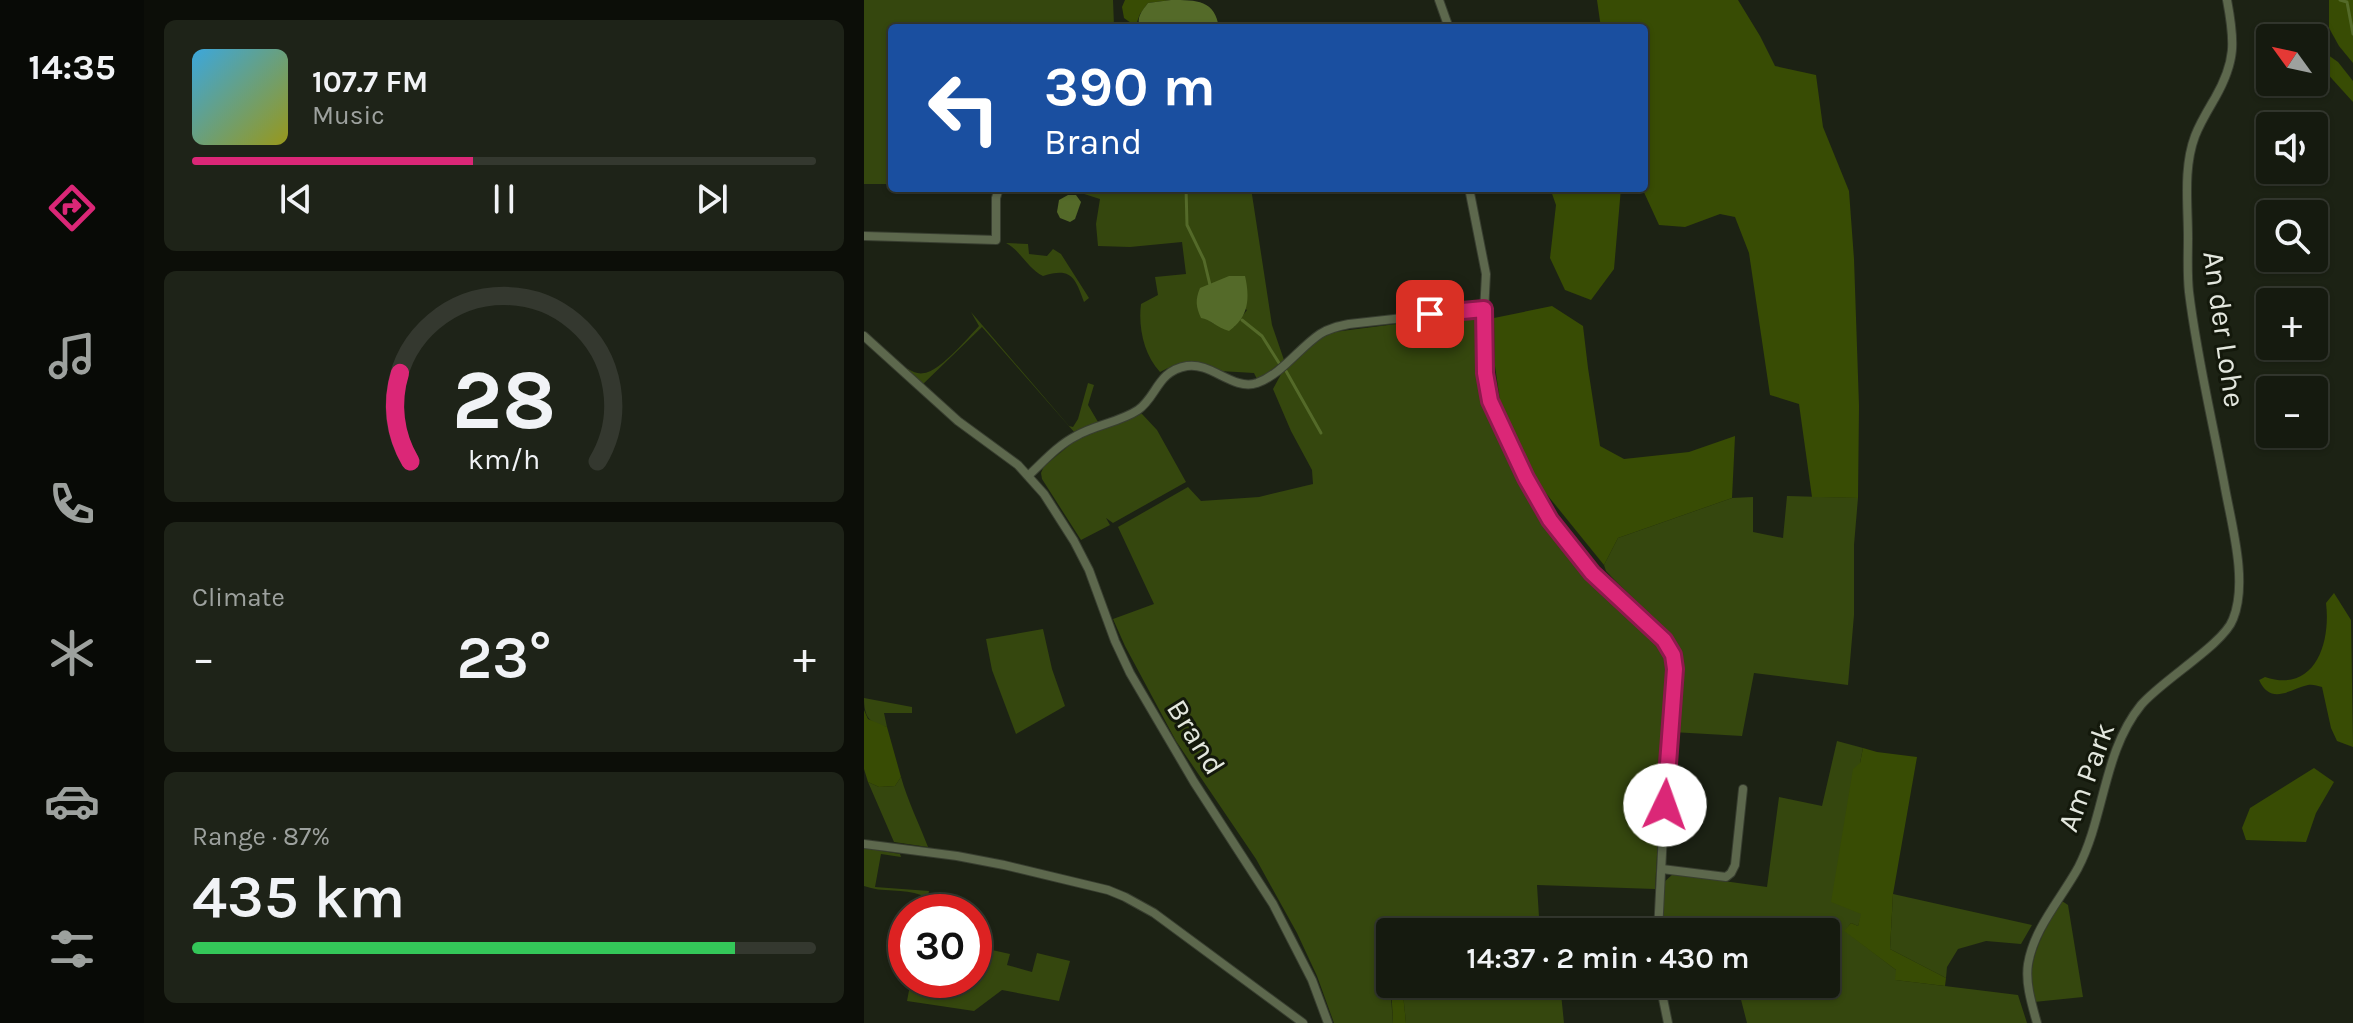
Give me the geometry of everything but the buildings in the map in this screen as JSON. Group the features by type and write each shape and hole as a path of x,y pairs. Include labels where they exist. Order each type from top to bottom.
{"street":[{"path":"1439,0 1448,24"},
{"name":"An der Lohe","path":"2227,0 2233,30 2232,61 2225,81 2195,134 2189,158 2187,189 2188,290 2232,529"},
{"path":"864,236 996,240 998,192"},
{"path":"1470,192 1486,274 1485,373 1490,401 1517,461 1550,520 1592,573 1664,640 1673,655 1675,669 1659,918"},
{"path":"1029,475 1076,436 1139,409 1161,379 1182,367 1197,367 1244,384 1257,383 1331,328 1484,309"},
{"name":"Brand","path":"864,336 934,400 1029,475 1044,494 1089,570 1115,641 1147,704 1273,904 1312,980 1328,1023"},
{"name":"Am Park","path":"2037,1023 2027,966 2036,937 2090,841 2122,733 2141,705 2220,638 2233,622 2239,599 2232,529"},
{"path":"1662,869 1726,877 1731,873 1735,865 1743,789"},
{"path":"864,844 1004,865 1125,897 1154,913 1303,1023"},
{"path":"1663,998 1668,1023"}],"shaded area":[{"path":"864,0 1113,0 1114,24 1011,24 1011,21 1011,24 888,24 888,184 864,184"},
{"path":"1125,0 1171,0 1148,3 1137,22 1131,23 1124,18 1122,7"},
{"path":"1189,0 1203,4 1213,12 1218,24 1139,24 1139,17 1148,3"},
{"path":"1597,0 1738,0 1775,66 1816,75 1823,127 1849,191 1859,406 1858,498 1812,497 1799,404 1770,395 1749,253 1735,217 1720,214 1685,227 1659,225 1644,192 1648,192 1648,24 1600,24"},
{"path":"2329,0 2353,0 2353,63 2329,28"},
{"path":"2328,55 2353,81 2353,102 2328,74"},
{"path":"1078,192 1252,192 1272,325 1284,360 1257,379 1254,373 1168,368 1160,372 1143,340 1141,304 1158,295 1155,277 1186,274 1182,242 1130,247 1098,246 1096,224 1100,199","holes":["1210,285 1247,310 1234,327 1216,324 1207,318 1200,289"]},
{"path":"1551,192 1621,192 1614,269 1591,300 1565,290 1550,258 1556,205"},
{"path":"1076,195 1081,202 1075,219 1070,222 1060,218 1057,212 1059,200"},
{"path":"1006,243 1028,244 1029,254 1047,256 1053,249 1061,254 1089,298 1084,302 1071,276 1060,273 1043,276"},
{"path":"1229,276 1245,276 1247,292 1241,320 1229,331 1201,318 1197,296 1200,288"},
{"path":"1552,306 1583,326 1600,446 1624,459 1689,452 1735,436 1732,498 1618,538 1604,565 1540,486 1515,440 1500,401 1495,366 1494,318"},
{"path":"971,312 1069,426 1073,427 1078,419 1088,383 1094,385 1088,405 1100,422 1075,433 982,327 922,385 906,372 908,369 918,373 928,372 947,359 979,326"},
{"path":"1474,314 1479,319 1480,373 1485,401 1529,499 1588,578 1656,638 1670,656 1673,673 1663,754 1655,889 1537,885 1539,917 1554,918 1376,918 1376,998 1391,998 1393,1023 1334,1023 1297,933 1256,859 1176,741 1113,619 1154,604 1118,527 1188,487 1201,501 1259,497 1313,484 1312,470 1273,389 1286,365 1318,339 1334,332"},
{"path":"1142,414 1157,430 1186,482 1113,523 1106,518 1110,525 1081,540 1042,479 1044,466 1082,435"},
{"path":"1787,496 1858,498 1848,685 1754,673 1742,736 1672,732 1683,685 1682,657 1670,637 1606,571 1604,565 1618,538 1732,498 1753,497 1753,532 1783,538"},
{"path":"2334,593 2351,620 2353,747 2337,741 2322,687 2308,685 2275,694 2264,688 2259,680 2265,677 2282,680 2296,678 2308,672 2322,648 2326,634 2326,603"},
{"path":"1043,629 1065,706 1016,734 992,670 986,639"},
{"path":"864,698 912,707 912,713 884,713 887,727 869,718"},
{"path":"864,710 868,719 887,727 901,777 895,786 879,787 868,782 864,769"},
{"path":"1837,741 1863,748 1860,763 1862,914 1858,926 1851,923 1845,931 1896,970 1896,980 2018,995 2027,1023 1747,1023 1741,998 1840,998 1840,918 1663,918 1663,883 1673,874 1767,887 1779,797 1822,806"},
{"path":"1863,748 1917,757 1893,894 1890,949 1946,978 1945,986 1895,980 1896,970 1844,931 1851,923 1858,926 1861,914 1831,902 1853,769 1860,763"},
{"path":"2314,768 2334,782 2316,813 2306,842 2246,840 2242,828 2250,808"},
{"path":"901,777 928,847 894,842 868,782 879,787 895,786"},
{"path":"864,848 900,854 901,857 881,854 875,887 929,891 928,894 916,894 864,886"},
{"path":"1893,894 2032,925 2021,944 1986,941 1958,949 1947,967 1946,978 1890,949"},
{"path":"2062,901 2068,905 2083,997 2034,1002 2033,962 2042,937"},
{"path":"992,950 1010,954 1007,965 1032,972 1037,953 1070,961 1059,1001 1002,990 992,998"},
{"path":"908,998 991,998 974,1011 907,1001"},
{"path":"1392,998 1403,998 1406,1023 1393,1023"},
{"path":"1403,998 1561,998 1564,1023 1406,1023"}],"waterway":[{"path":"2340,0 2347,2 2353,34"},
{"path":"1186,192 1187,225 1204,260 1210,285"},
{"path":"1242,320 1262,336 1279,363"},
{"path":"1286,371 1321,433"}],"route":[{"path":"1430,314 1484,309 1485,373 1490,401 1535,496 1592,573 1670,648 1675,669 1665,805"}]}
